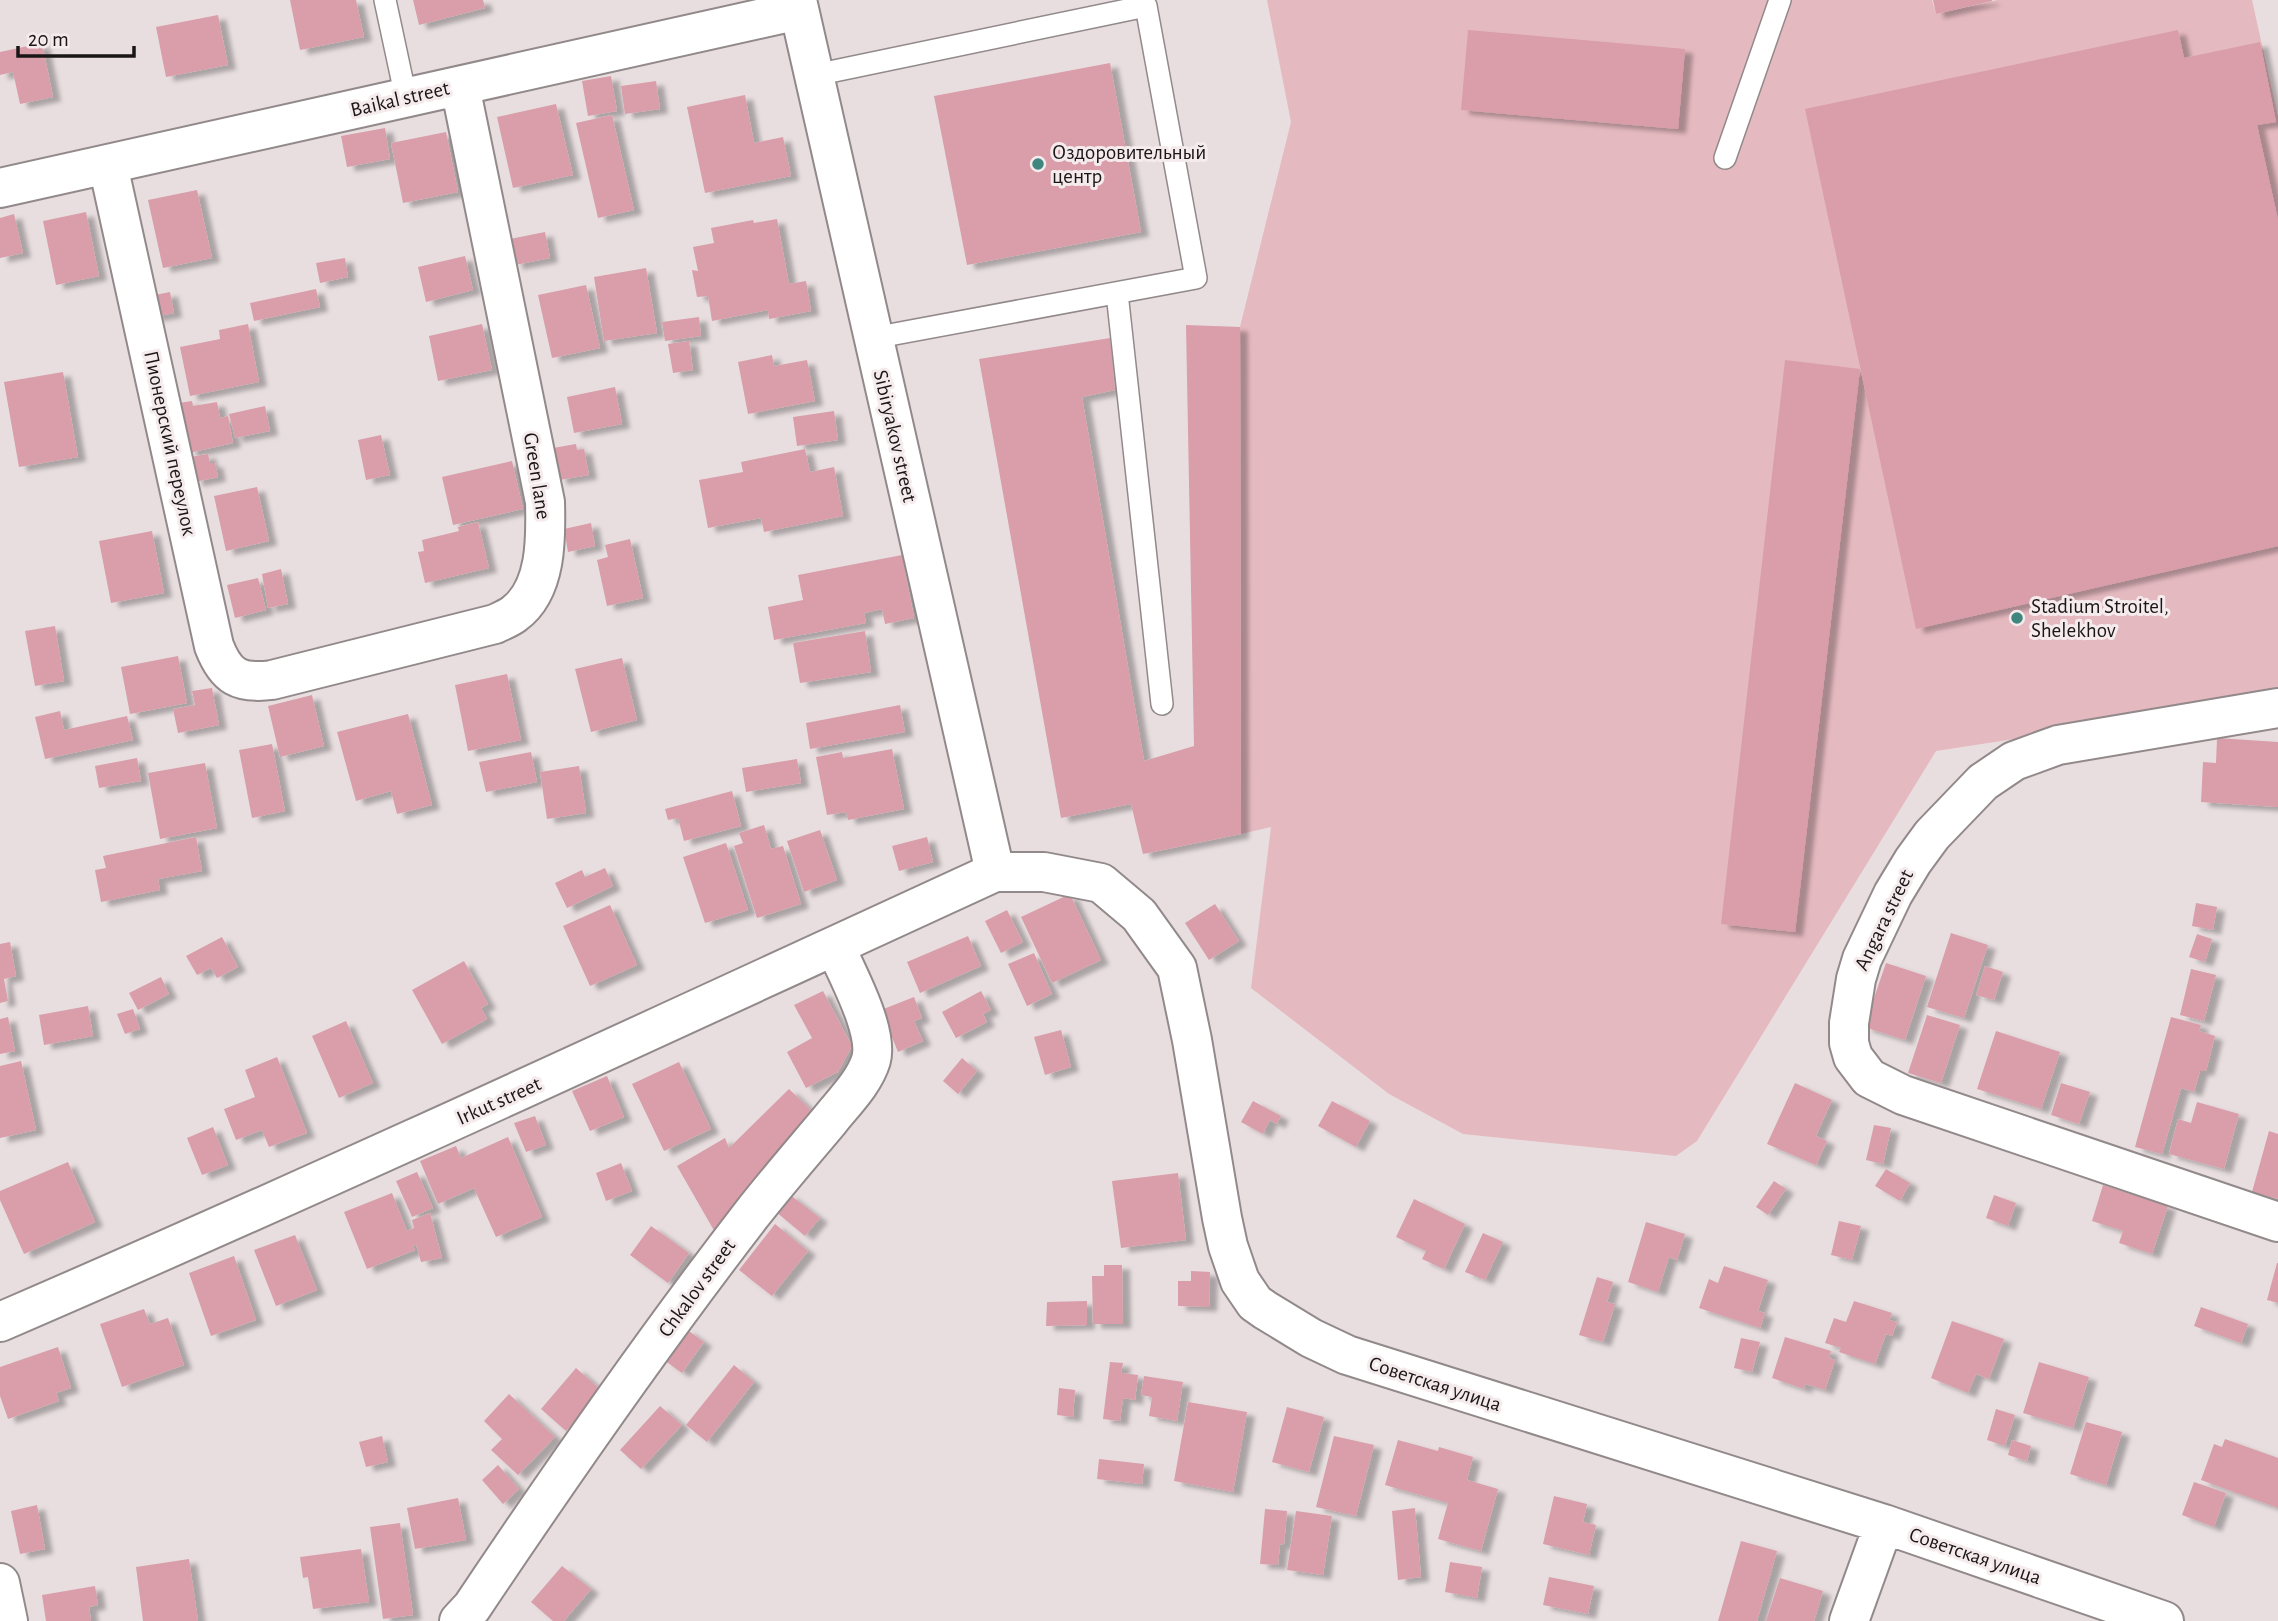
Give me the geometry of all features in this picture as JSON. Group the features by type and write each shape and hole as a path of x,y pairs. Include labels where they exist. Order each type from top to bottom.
{"street":[{"name":"Baikal street","path":"0,188 460,86 798,5"},
{"name":"Sibiryakov street","path":"798,5 995,872"},
{"name":"Green lane","path":"272,680 495,624 514,614 526,603 535,588 544,551 545,502 460,86"},
{"name":"Пионерский переулок","path":"108,165 214,646 219,660 234,676 251,682 272,680"},
{"name":"Angara street","path":"2278,708 2058,745 2014,761 1983,782 1932,835 1893,894 1862,959 1856,979 1849,1043 1860,1068 1869,1077 1903,1095 2278,1222"},
{"name":"Irkut street","path":"0,1322 202,1235 542,1082 995,872"},
{"name":"Советская улица","path":"995,872 1044,872 1101,883 1139,915 1177,968 1228,1245 1240,1281 1255,1303 1265,1310 1311,1338 1347,1355 1884,1524 2164,1621"},
{"name":"Chkalov street","path":"459,1621 472,1607 541,1504 752,1214 864,1075 871,1061 873,1047 835,946"},
{"path":"1849,1621 1884,1524"},
{"path":"0,1583 8,1621"}],"lane":[{"path":"385,0 405,98"},
{"path":"1725,158 1780,0"},
{"path":"814,75 1146,6 1196,278 873,338"},
{"path":"1116,293 1162,704"}],"shaded area":[{"name":"Stadium Stroitel, Shelekhov","path":"1267,0 1932,0 1936,14 1997,0 2252,0 2278,117 2278,699 1936,751 1697,1141 1676,1156 1463,1134 1389,1094 1251,988 1271,827 1241,834 1240,327 1291,122"}],"building":[{"path":"290,0 356,0 364,37 300,50"},
{"path":"413,0 483,0 485,8 419,25"},
{"path":"1933,0 1992,0 1992,1 1936,14"},
{"path":"218,15 228,65 166,77 156,27"},
{"path":"1468,30 1685,49 1678,129 1461,110"},
{"path":"2178,30 2184,58 2260,42 2276,122 2257,125 2278,220 2278,546 1916,629 1805,109"},
{"path":"42,43 53,97 20,104 13,72 0,75 0,52"},
{"name":"Оздоровительный центр","path":"1110,63 1141,232 967,265 934,96"},
{"path":"611,76 617,111 588,116 582,81"},
{"path":"656,81 660,109 625,114 621,86"},
{"path":"745,95 754,143 783,137 791,176 705,193 687,107"},
{"path":"556,104 573,175 513,188 497,117"},
{"path":"612,115 634,210 598,218 576,123"},
{"path":"385,128 390,159 347,167 341,136"},
{"path":"446,132 458,192 403,203 391,143"},
{"path":"197,190 212,258 163,268 148,200"},
{"path":"86,212 99,276 56,285 43,221"},
{"path":"14,214 23,253 0,258 0,218"},
{"path":"777,219 789,284 806,281 811,311 769,319 768,310 712,321 708,296 697,297 692,270 698,271 693,247 714,243 711,228 753,220 754,223"},
{"path":"545,232 550,258 515,265 510,239"},
{"path":"465,256 473,290 426,302 418,267"},
{"path":"345,258 348,277 320,283 316,263"},
{"path":"646,268 657,333 604,341 594,277"},
{"path":"586,285 600,348 552,358 538,295"},
{"path":"316,289 320,307 254,321 250,303"},
{"path":"170,292 174,313 154,317 150,296"},
{"path":"699,317 701,336 665,341 662,322"},
{"path":"248,324 259,382 190,396 180,347 220,339 219,330"},
{"path":"482,324 492,370 438,381 429,336"},
{"path":"1186,325 1240,327 1241,834 1143,854 1131,804 1061,818 979,359 1110,338 1115,390 1082,397 1144,761 1194,746"},
{"path":"689,341 693,370 673,373 668,344"},
{"path":"772,355 774,366 807,360 815,401 748,414 738,362"},
{"path":"1785,360 1860,369 1795,932 1721,924"},
{"path":"63,372 78,457 19,467 4,382"},
{"path":"615,387 622,424 574,433 567,397"},
{"path":"192,401 193,406 217,402 220,418 228,416 233,443 189,453 179,403"},
{"path":"265,406 270,431 235,438 229,414"},
{"path":"834,411 838,440 797,446 793,417"},
{"path":"381,435 390,475 366,480 358,440"},
{"path":"576,444 577,450 584,449 589,475 559,480 553,448"},
{"path":"805,449 810,472 834,467 843,516 764,532 761,518 708,528 699,480 743,472 741,462"},
{"path":"208,454 210,463 215,463 218,477 195,482 190,457"},
{"path":"512,461 523,509 453,525 442,477"},
{"path":"257,487 269,541 226,551 214,496"},
{"path":"478,522 489,568 425,583 418,552 424,551 422,540 459,531 458,527"},
{"path":"591,523 595,546 568,552 564,529"},
{"path":"152,531 164,593 111,603 99,541"},
{"path":"630,539 643,598 607,606 597,560 608,557 605,545"},
{"path":"902,555 914,618 885,624 882,609 864,613 866,623 774,640 768,607 803,600 798,575"},
{"path":"281,569 288,604 268,608 262,574"},
{"path":"258,578 266,610 235,618 227,585"},
{"path":"55,626 64,681 35,686 25,631"},
{"path":"865,631 871,672 800,683 793,643"},
{"path":"178,656 187,703 130,714 121,667"},
{"path":"622,658 637,720 591,732 575,669"},
{"path":"507,674 521,740 468,751 455,685"},
{"path":"212,688 219,725 178,733 173,709 195,705 192,691"},
{"path":"312,695 324,746 280,757 268,706"},
{"path":"900,705 905,732 810,749 806,723"},
{"path":"60,711 64,730 127,716 133,740 45,759 35,717"},
{"path":"408,714 432,805 397,814 391,791 356,801 337,732"},
{"path":"2217,738 2278,742 2278,807 2201,802 2203,762 2216,763"},
{"path":"272,744 285,811 252,818 239,750"},
{"path":"892,749 904,809 848,820 846,812 827,815 816,757 842,752 843,758"},
{"path":"531,752 537,782 486,792 479,762"},
{"path":"137,758 141,781 99,788 95,766"},
{"path":"797,759 801,783 746,792 742,768"},
{"path":"205,763 217,828 160,839 148,773"},
{"path":"579,766 586,813 547,819 540,772"},
{"path":"732,791 741,826 684,841 678,818 668,820 665,809"},
{"path":"764,825 771,849 783,846 801,904 757,918 734,846 743,843 739,833"},
{"path":"820,830 837,880 804,892 787,841"},
{"path":"196,837 202,871 158,879 160,890 101,902 95,870 106,868 103,856"},
{"path":"927,837 933,862 899,871 892,846"},
{"path":"726,843 748,910 705,923 683,857"},
{"path":"605,868 613,886 567,908 555,883 582,870 585,877"},
{"path":"1070,894 1101,960 1052,983 1021,917"},
{"path":"2196,903 2217,907 2213,930 2192,926"},
{"path":"1215,904 1239,941 1209,960 1185,923"},
{"path":"610,905 637,965 590,986 563,926"},
{"path":"1007,910 1023,942 1001,953 985,921"},
{"path":"1951,933 1988,945 1964,1018 1927,1007"},
{"path":"2197,934 2212,939 2205,962 2189,957"},
{"path":"968,936 981,966 920,993 907,962"},
{"path":"222,937 238,967 217,978 211,968 197,975 186,956"},
{"path":"10,942 16,976 4,979 8,1001 0,1003 0,944"},
{"path":"1034,953 1052,994 1027,1006 1008,964"},
{"path":"464,961 488,1004 481,1008 487,1019 442,1044 412,990"},
{"path":"1886,963 1926,976 1905,1040 1864,1027"},
{"path":"1985,966 2003,972 1994,1000 1976,995"},
{"path":"2191,969 2216,975 2204,1021 2180,1015"},
{"path":"161,977 169,994 138,1010 129,993"},
{"path":"823,991 852,1046 838,1072 806,1088 787,1052 812,1038 794,1005"},
{"path":"981,991 991,1010 983,1014 987,1022 956,1038 942,1012"},
{"path":"914,997 922,1018 914,1021 923,1041 898,1052 881,1010"},
{"path":"88,1006 93,1036 44,1045 39,1015"},
{"path":"133,1009 140,1029 125,1034 117,1014"},
{"path":"1927,1015 1960,1025 1941,1083 1908,1073"},
{"path":"8,1017 15,1051 0,1054 0,1019"},
{"path":"2171,1017 2201,1025 2199,1031 2215,1036 2206,1071 2200,1071 2194,1092 2181,1088 2162,1154 2135,1147"},
{"path":"346,1021 373,1083 339,1098 312,1036"},
{"path":"1061,1030 1071,1067 1045,1075 1034,1037"},
{"path":"1996,1031 2060,1052 2041,1109 1977,1089"},
{"path":"277,1057 307,1133 269,1147 262,1130 236,1140 224,1109 255,1097 245,1070"},
{"path":"962,1058 977,1071 958,1094 943,1081"},
{"path":"21,1061 36,1130 0,1138 0,1066"},
{"path":"679,1062 711,1129 664,1151 632,1084"},
{"path":"607,1076 624,1117 590,1131 572,1091"},
{"path":"1795,1083 1832,1100 1816,1136 1827,1141 1816,1165 1767,1144"},
{"path":"2061,1083 2090,1092 2079,1124 2051,1115"},
{"path":"789,1089 815,1114 716,1234 677,1166 725,1138 729,1148"},
{"path":"1253,1101 1281,1116 1277,1124 1270,1120 1263,1134 1241,1122"},
{"path":"1332,1101 1370,1121 1356,1147 1318,1126"},
{"path":"2197,1102 2239,1114 2224,1169 2169,1154 2178,1119 2191,1123"},
{"path":"535,1116 546,1145 526,1152 514,1123"},
{"path":"1874,1125 1891,1128 1883,1164 1866,1160"},
{"path":"213,1127 228,1165 202,1175 187,1138"},
{"path":"2269,1131 2278,1134 2278,1199 2252,1192"},
{"path":"508,1137 542,1217 496,1237 474,1188 438,1204 420,1161 456,1146 461,1158"},
{"path":"68,1162 95,1222 24,1254 0,1200 0,1191"},
{"path":"621,1163 632,1191 606,1201 596,1173"},
{"path":"1886,1169 1910,1183 1900,1201 1875,1186"},
{"path":"417,1172 433,1208 412,1217 396,1181"},
{"path":"1178,1173 1186,1240 1121,1248 1112,1181"},
{"path":"1774,1181 1786,1189 1768,1215 1756,1207"},
{"path":"2103,1185 2168,1206 2152,1254 2119,1243 2123,1231 2092,1221"},
{"path":"392,1193 407,1231 414,1228 412,1220 430,1213 442,1258 421,1262 416,1244 413,1246 415,1250 367,1269 344,1212"},
{"path":"789,1194 820,1218 805,1236 775,1211"},
{"path":"1994,1195 2016,1203 2008,1226 1986,1218"},
{"path":"1414,1199 1465,1224 1444,1269 1422,1259 1426,1251 1396,1237"},
{"path":"1839,1221 1861,1226 1852,1260 1831,1255"},
{"path":"1646,1222 1685,1234 1677,1260 1669,1257 1658,1292 1628,1282"},
{"path":"775,1224 808,1251 772,1296 739,1270"},
{"path":"651,1226 689,1253 668,1283 630,1255"},
{"path":"1483,1233 1503,1242 1485,1280 1465,1272"},
{"path":"295,1235 317,1290 276,1306 254,1250"},
{"path":"234,1256 256,1320 211,1336 189,1273"},
{"path":"2278,1263 2278,1303 2267,1300"},
{"path":"1104,1265 1122,1265 1123,1324 1093,1324 1092,1276 1104,1276"},
{"path":"1724,1266 1768,1280 1758,1311 1765,1313 1760,1328 1699,1308 1709,1279 1718,1283"},
{"path":"1191,1271 1210,1272 1209,1307 1178,1306 1178,1281 1191,1281"},
{"path":"1597,1277 1613,1282 1607,1302 1615,1304 1603,1342 1579,1335"},
{"path":"1087,1301 1087,1325 1046,1326 1047,1302"},
{"path":"1854,1301 1892,1313 1889,1320 1897,1322 1892,1336 1886,1334 1875,1364 1839,1352 1841,1348 1825,1343 1834,1318 1846,1322"},
{"path":"2201,1307 2248,1324 2241,1343 2194,1326"},
{"path":"144,1309 150,1324 168,1318 184,1365 122,1387 100,1324"},
{"path":"1952,1321 2004,1339 1989,1379 1976,1374 1968,1393 1931,1378"},
{"path":"686,1329 704,1342 682,1373 664,1360"},
{"path":"1785,1337 1831,1351 1829,1358 1835,1360 1825,1390 1805,1384 1804,1389 1772,1378"},
{"path":"1741,1338 1760,1342 1752,1372 1734,1368"},
{"path":"58,1347 71,1388 56,1393 59,1401 8,1419 0,1396 0,1367"},
{"path":"1110,1362 1123,1363 1121,1373 1138,1375 1135,1400 1123,1398 1120,1421 1103,1419"},
{"path":"2039,1362 2089,1377 2073,1428 2023,1413"},
{"path":"734,1365 754,1382 707,1442 686,1425"},
{"path":"576,1368 601,1390 566,1431 541,1409"},
{"path":"1144,1376 1183,1382 1177,1421 1149,1416 1152,1397 1141,1395"},
{"path":"1059,1388 1075,1390 1073,1417 1057,1415"},
{"path":"509,1394 555,1437 518,1475 491,1450 502,1439 484,1421"},
{"path":"1188,1402 1247,1412 1233,1492 1174,1481"},
{"path":"660,1406 682,1425 641,1469 620,1450"},
{"path":"1287,1407 1324,1417 1309,1472 1272,1462"},
{"path":"1996,1409 2015,1415 2005,1446 1987,1440"},
{"path":"2086,1422 2122,1432 2106,1485 2070,1474"},
{"path":"382,1436 388,1462 366,1467 359,1442"},
{"path":"1334,1436 1374,1445 1356,1516 1316,1507"},
{"path":"2225,1439 2278,1458 2278,1508 2201,1480 2214,1444 2222,1447"},
{"path":"1398,1440 1438,1451 1439,1447 1473,1457 1467,1480 1498,1489 1481,1551 1438,1539 1448,1503 1385,1485"},
{"path":"2012,1440 2031,1446 2027,1461 2008,1455"},
{"path":"1099,1459 1144,1464 1142,1484 1097,1479"},
{"path":"498,1465 519,1489 503,1504 482,1480"},
{"path":"2194,1482 2226,1493 2214,1527 2182,1515"},
{"path":"1554,1496 1587,1504 1583,1522 1596,1525 1589,1555 1543,1544"},
{"path":"458,1498 466,1540 415,1549 407,1508"},
{"path":"37,1505 45,1549 20,1554 11,1511"},
{"path":"1415,1508 1421,1577 1398,1580 1392,1511"},
{"path":"1265,1509 1287,1511 1284,1545 1280,1544 1278,1565 1260,1564"},
{"path":"1296,1511 1332,1516 1323,1575 1287,1570"},
{"path":"400,1523 413,1615 383,1619 370,1527"},
{"path":"1741,1541 1777,1551 1757,1621 1718,1621"},
{"path":"361,1549 369,1602 313,1609 308,1577 303,1578 300,1557"},
{"path":"189,1559 198,1621 143,1621 136,1567"},
{"path":"1450,1562 1482,1567 1477,1598 1445,1592"},
{"path":"562,1566 591,1589 564,1621 553,1621 531,1602"},
{"path":"1549,1577 1594,1586 1588,1614 1543,1605"},
{"path":"1780,1578 1823,1591 1814,1621 1766,1621"},
{"path":"95,1586 98,1605 89,1607 91,1621 46,1621 42,1595"}],"place":[{"name":"Оздоровительный центр","path":"1038,164"},
{"name":"Stadium Stroitel, Shelekhov","path":"2017,618"}]}
